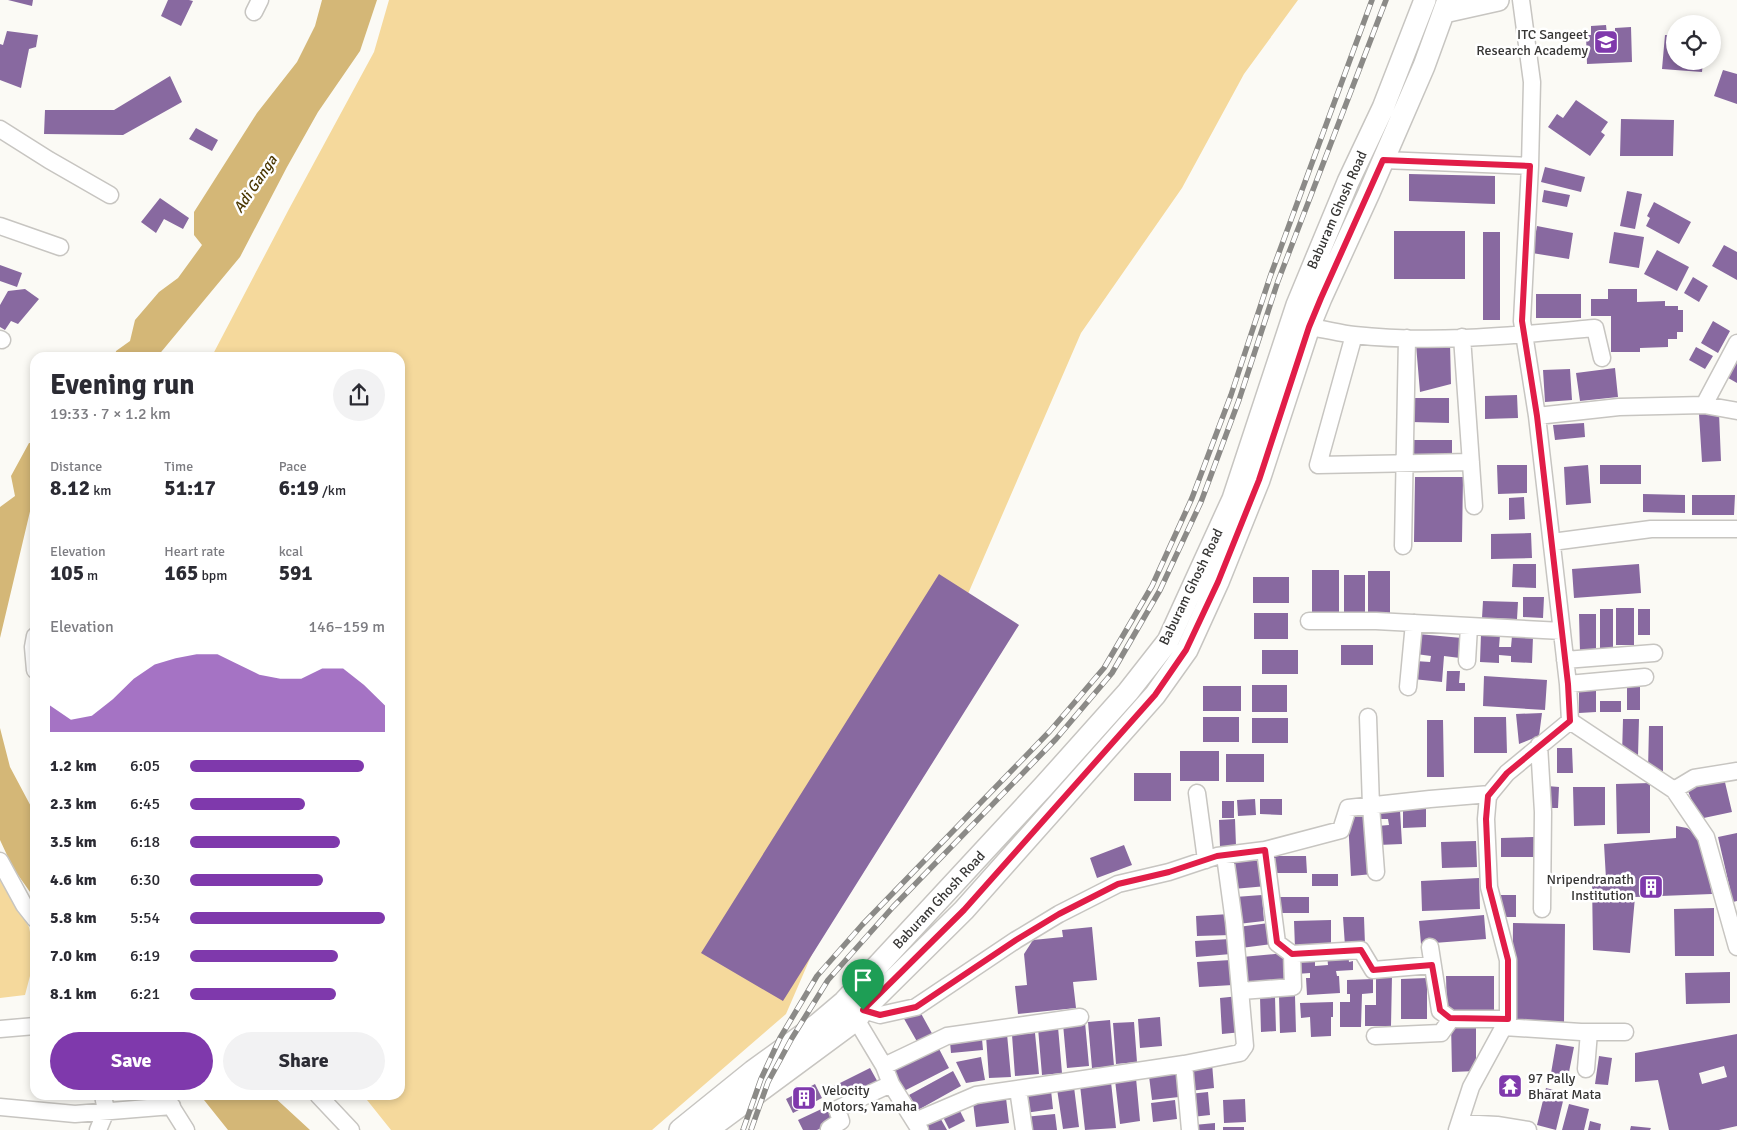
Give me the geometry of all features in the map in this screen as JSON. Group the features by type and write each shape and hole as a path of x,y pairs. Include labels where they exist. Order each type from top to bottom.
{"main road":[{"name":"Baburam Ghosh Road","path":"680,1130 753,1071 818,1024 855,1010 1037,793 1128,692 1168,641 1233,499 1297,305 1340,200 1383,108 1425,0"},
{"path":"1446,6 1498,0"},
{"name":"Baburam Ghosh Road","path":"707,1130 855,1010 964,910 1155,695 1186,650 1218,582 1259,480 1309,327 1424,66 1446,6"}],"street":[{"path":"1521,0 1532,82 1530,166 1522,321 1537,416 1568,684 1570,721"},
{"path":"0,129 48,160 110,195"},
{"path":"1383,160 1530,166"},
{"path":"0,226 60,247"},
{"path":"1309,327 1354,335 1407,338 1524,334 1595,328 1602,358"},
{"path":"1354,335 1318,465 1471,462"},
{"path":"1462,337 1474,506"},
{"path":"1404,546 1407,338"},
{"path":"1704,405 1737,343"},
{"path":"1537,416 1619,407 1704,405 1737,411"},
{"path":"1552,542 1651,529 1737,529"},
{"path":"1309,621 1376,621 1562,631"},
{"path":"1408,687 1414,624"},
{"path":"1467,661 1469,627"},
{"path":"1565,660 1654,653"},
{"path":"1568,684 1645,677"},
{"path":"1368,716 1376,872"},
{"path":"1528,1130 1497,1124 1458,1126 1471,1087 1506,1023 1508,960 1489,887 1486,819 1488,796 1507,773 1570,721"},
{"path":"1570,721 1674,790 1706,837 1737,947"},
{"path":"1539,745 1543,812 1542,909"},
{"path":"1674,790 1694,778 1737,771"},
{"path":"1197,793 1206,860"},
{"path":"855,1010 880,1015 916,1007 1016,940 1059,914 1118,884 1169,872 1206,860 1265,850 1341,830 1348,808 1490,794"},
{"path":"1265,850 1277,942 1292,954 1361,950 1373,970 1432,965"},
{"path":"855,1010 884,1066 891,1084 917,1126 976,1095 1184,1064 1240,1053 1245,1046 1234,922 1225,856"},
{"path":"0,861 30,913"},
{"path":"1430,947 1440,1010 1450,1018 1589,1032 1625,1032"},
{"path":"1240,991 1293,987 1292,954"},
{"path":"884,1066 946,1036 1080,1017"},
{"path":"1375,1036 1441,1033 1450,1018"},
{"path":"0,1030 30,1027"},
{"path":"1586,1069 1589,1032"},
{"path":"1184,1064 1190,1130"},
{"path":"829,1129 841,1121 837,1109 891,1084"},
{"path":"1018,1089 1024,1130"},
{"path":"98,1130 106,1111 104,1100"},
{"path":"323,1100 351,1130"},
{"path":"0,1107 75,1114 168,1101 186,1130"}],"shaded area":[{"path":"389,0 1298,0 1244,74 1182,188 1081,333 786,1014 652,1130 391,1130 367,1100 405,1100 405,352 214,352 374,52"},
{"path":"0,880 29,927 30,976 25,995 0,998"}],"water":[{"name":"Adi Ganga","path":"322,0 377,0 360,51 318,112 240,257 161,352 116,352 130,341 135,320 159,292 178,278 202,245 194,235 194,212 257,113 297,62 315,26"},
{"path":"30,443 30,511 0,638 0,507 15,496 11,476"},
{"path":"0,728 10,767 30,805 30,892 13,868 0,840"},
{"path":"204,1100 277,1100 310,1130 228,1130"}],"building":[{"path":"8,0 33,0 32,6"},
{"path":"168,0 193,1 181,26 161,16"},
{"path":"1606,25 1607,34 1615,34 1615,28 1631,27 1632,62 1587,64 1586,35 1591,35 1591,26"},
{"path":"7,31 38,35 36,47 29,49 21,88 0,80 0,44 3,45"},
{"path":"1665,35 1666,35 1666,69 1662,69"},
{"path":"1675,70 1702,70 1702,72"},
{"path":"1723,70 1737,74 1737,104 1714,96"},
{"path":"170,76 182,102 123,135 44,134 45,110 114,110"},
{"path":"1576,100 1608,122 1601,132 1605,135 1590,156 1548,127 1557,114 1563,118"},
{"path":"1621,119 1674,120 1673,156 1620,156"},
{"path":"196,128 218,140 212,151 189,139"},
{"path":"1545,167 1585,177 1581,192 1541,182"},
{"path":"1409,174 1495,176 1495,204 1409,201"},
{"path":"1544,190 1570,195 1567,207 1542,202"},
{"path":"1627,191 1642,194 1635,229 1620,226"},
{"path":"160,198 189,218 183,229 164,219 156,233 141,222"},
{"path":"1654,202 1691,222 1679,244 1646,226 1650,218 1647,216"},
{"path":"1537,226 1573,233 1569,259 1532,253"},
{"path":"1394,231 1465,231 1465,279 1394,279"},
{"path":"1483,232 1500,232 1500,320 1483,320"},
{"path":"1614,232 1644,237 1639,268 1609,263"},
{"path":"1724,245 1737,252 1737,280 1712,266"},
{"path":"1657,250 1689,267 1677,291 1644,274"},
{"path":"0,265 22,273 17,287 0,281"},
{"path":"1693,277 1708,286 1699,302 1684,293"},
{"path":"25,289 39,299 18,324 11,321 5,330 0,327 0,305 8,291"},
{"path":"1608,289 1637,289 1637,302 1665,301 1665,306 1678,306 1678,310 1683,310 1683,332 1677,332 1677,339 1668,339 1668,347 1640,348 1640,352 1611,352 1611,316 1591,316 1591,299 1608,299"},
{"path":"1536,294 1581,294 1581,318 1536,318"},
{"path":"1713,321 1730,331 1718,353 1701,343"},
{"path":"1450,343 1451,384 1420,392 1416,345"},
{"path":"1696,347 1713,356 1705,369 1689,360"},
{"path":"1737,357 1737,383 1723,375"},
{"path":"1615,368 1618,397 1580,401 1576,373"},
{"path":"1570,369 1572,400 1545,402 1543,370"},
{"path":"1517,395 1518,418 1485,419 1485,396"},
{"path":"1411,398 1449,398 1449,423 1411,422"},
{"path":"1719,413 1721,461 1702,462 1699,414"},
{"path":"1584,423 1585,437 1555,440 1553,425"},
{"path":"1410,440 1452,440 1452,456 1410,456"},
{"path":"1497,465 1527,465 1527,493 1498,494"},
{"path":"1588,465 1591,503 1566,505 1564,467"},
{"path":"1600,465 1641,465 1641,484 1600,484"},
{"path":"1415,477 1463,477 1462,542 1414,542"},
{"path":"1643,494 1685,495 1685,513 1643,512"},
{"path":"1692,495 1735,495 1734,515 1692,515"},
{"path":"1524,497 1525,519 1509,520 1509,498"},
{"path":"1531,533 1532,558 1491,559 1491,534"},
{"path":"1513,564 1536,564 1536,588 1512,587"},
{"path":"1639,564 1641,593 1574,598 1572,569"},
{"path":"1312,570 1339,570 1339,619 1312,619"},
{"path":"1368,571 1390,571 1390,618 1368,618"},
{"path":"939,574 1019,625 783,1001 701,953"},
{"path":"1344,575 1365,575 1365,618 1344,618"},
{"path":"1253,577 1289,577 1289,603 1253,603"},
{"path":"1523,597 1544,597 1543,618 1523,617"},
{"path":"1483,601 1518,602 1517,619 1482,618"},
{"path":"1616,608 1634,608 1634,645 1616,645"},
{"path":"1600,609 1613,609 1613,648 1600,649"},
{"path":"1638,609 1650,609 1650,635 1638,635"},
{"path":"1254,613 1288,613 1288,639 1254,639"},
{"path":"1579,614 1596,614 1596,652 1580,652"},
{"path":"1418,634 1462,638 1460,658 1444,656 1442,682 1413,679 1415,661 1430,662 1431,656 1416,654"},
{"path":"1481,634 1500,635 1499,647 1511,647 1512,636 1533,637 1532,663 1511,662 1511,656 1499,655 1499,663 1480,662"},
{"path":"1341,645 1373,645 1373,665 1341,665"},
{"path":"1262,650 1298,650 1298,674 1262,674"},
{"path":"1447,671 1460,671 1459,683 1465,683 1465,691 1446,691"},
{"path":"1484,676 1547,680 1545,710 1483,706"},
{"path":"1627,681 1640,681 1640,710 1627,710"},
{"path":"1252,685 1287,685 1287,712 1252,712"},
{"path":"1203,686 1241,686 1241,711 1203,711"},
{"path":"1596,689 1596,712 1579,713 1579,690"},
{"path":"1600,701 1621,701 1621,712 1600,712"},
{"path":"1542,713 1539,736 1519,744 1516,714"},
{"path":"1203,717 1239,717 1239,742 1203,742"},
{"path":"1474,717 1506,717 1507,753 1474,753"},
{"path":"1252,718 1288,718 1288,743 1252,743"},
{"path":"1623,719 1639,719 1638,756 1622,755"},
{"path":"1427,720 1443,720 1444,777 1427,777"},
{"path":"1649,726 1663,726 1663,771 1648,771"},
{"path":"1557,748 1572,748 1573,773 1557,773"},
{"path":"1180,751 1219,751 1219,781 1180,781"},
{"path":"1226,754 1264,754 1264,782 1226,782"},
{"path":"1134,773 1171,773 1171,801 1134,801"},
{"path":"1724,778 1732,812 1699,819 1686,786"},
{"path":"1650,783 1650,833 1617,834 1616,784"},
{"path":"1547,786 1559,787 1558,808 1546,808"},
{"path":"1573,787 1605,787 1605,825 1574,826"},
{"path":"1255,799 1256,815 1238,816 1237,800"},
{"path":"1260,799 1282,799 1282,815 1260,814"},
{"path":"1222,801 1234,801 1234,818 1222,818"},
{"path":"1426,807 1426,827 1403,828 1403,808"},
{"path":"1400,810 1402,844 1378,845 1377,826 1389,825 1388,819 1376,819 1376,811"},
{"path":"1365,816 1373,874 1351,876 1348,820 1353,819 1353,817"},
{"path":"1235,819 1236,846 1220,847 1219,820"},
{"name":"Nripendranath Institution","path":"1676,826 1687,828 1701,837 1712,894 1635,897 1630,953 1593,950 1592,881 1606,879 1604,844 1676,838"},
{"path":"1737,833 1737,901 1733,902 1718,837"},
{"path":"1534,837 1534,857 1501,857 1501,838"},
{"path":"1476,841 1477,867 1442,868 1441,842"},
{"path":"1124,845 1132,865 1097,878 1090,858"},
{"path":"1264,856 1267,886 1233,889 1230,860"},
{"path":"1269,856 1306,856 1307,873 1270,873"},
{"path":"1312,874 1338,874 1338,886 1312,886"},
{"path":"1479,878 1480,909 1422,911 1421,881"},
{"path":"1262,895 1264,921 1238,924 1235,897"},
{"path":"1500,895 1516,895 1516,917 1500,917"},
{"path":"1277,897 1309,897 1309,913 1278,913"},
{"path":"1714,908 1714,956 1675,956 1674,909"},
{"path":"1230,914 1231,935 1197,936 1196,916"},
{"path":"1484,915 1486,939 1421,944 1419,921"},
{"path":"1343,917 1364,917 1365,945 1345,946"},
{"path":"1331,920 1331,946 1295,948 1294,921"},
{"path":"1269,923 1272,944 1241,948 1238,927"},
{"path":"1513,923 1565,924 1564,1024 1512,1023"},
{"path":"1092,927 1097,980 1073,982 1076,1008 1018,1014 1015,986 1027,985 1024,954 1033,940 1063,937 1062,930"},
{"path":"1230,939 1231,954 1196,957 1195,941"},
{"path":"1285,953 1288,984 1245,988 1242,957"},
{"path":"1348,954 1349,962 1353,961 1353,970 1336,971 1337,976 1339,976 1340,993 1307,995 1306,978 1310,978 1310,973 1296,974 1295,956 1315,955 1315,966 1328,965 1327,955"},
{"path":"1231,960 1233,985 1199,987 1197,962"},
{"path":"1730,972 1730,1003 1686,1004 1685,973"},
{"path":"1376,975 1392,975 1391,1026 1365,1026 1365,1005 1376,1005"},
{"path":"1446,976 1494,976 1494,1011 1447,1012"},
{"path":"1427,978 1427,1019 1401,1019 1401,979"},
{"path":"1373,979 1373,993 1362,994 1361,1027 1340,1027 1340,1002 1350,1002 1350,994 1347,994 1347,980"},
{"path":"1239,996 1242,1032 1222,1034 1220,998"},
{"path":"1279,996 1295,996 1296,1032 1280,1033"},
{"path":"1260,997 1275,997 1276,1031 1261,1032"},
{"path":"1333,1002 1331,1036 1311,1037 1310,1017 1301,1018 1300,1003"},
{"path":"918,1008 934,1037 919,1045 903,1017"},
{"path":"1160,1017 1162,1046 1140,1048 1138,1019"},
{"path":"1110,1020 1114,1066 1092,1068 1088,1022"},
{"path":"1085,1022 1089,1066 1067,1068 1063,1024"},
{"path":"1134,1022 1137,1062 1116,1064 1113,1023"},
{"path":"1451,1023 1476,1023 1476,1071 1452,1072"},
{"path":"1058,1027 1062,1073 1042,1075 1038,1028"},
{"path":"1035,1033 1039,1074 1015,1076 1012,1035"},
{"path":"1007,1034 1011,1077 989,1078 986,1036"},
{"path":"1737,1034 1737,1126 1719,1130 1669,1130 1658,1080 1635,1082 1635,1053","holes":["1724,1066 1727,1077 1702,1084 1699,1073"]},
{"path":"982,1039 983,1050 951,1053 950,1042"},
{"path":"1556,1044 1574,1047 1567,1082 1550,1079"},
{"path":"937,1045 949,1068 902,1092 890,1069"},
{"path":"1599,1056 1612,1058 1608,1085 1595,1084"},
{"path":"981,1057 985,1080 966,1083 956,1062"},
{"path":"1212,1063 1214,1088 1190,1091 1187,1065"},
{"path":"870,1068 880,1086 844,1104 834,1086"},
{"path":"953,1071 961,1086 918,1110 909,1095"},
{"path":"1176,1073 1179,1097 1152,1100 1149,1076"},
{"path":"1136,1078 1140,1121 1120,1124 1115,1080"},
{"path":"1111,1082 1116,1128 1085,1130 1080,1085"},
{"name":"Velocity Motors, Yamaha","path":"815,1084 822,1098 793,1113 786,1099"},
{"path":"1074,1087 1079,1127 1063,1129 1057,1089"},
{"path":"1546,1088 1565,1093 1556,1130 1537,1125"},
{"path":"1051,1090 1053,1109 1025,1113 1022,1093"},
{"path":"1208,1092 1210,1115 1192,1117 1189,1094"},
{"path":"1006,1098 1009,1123 976,1127 973,1102"},
{"path":"1245,1099 1246,1122 1224,1123 1223,1100"},
{"path":"1175,1100 1177,1119 1153,1122 1151,1103"},
{"path":"1569,1104 1589,1109 1584,1130 1562,1130"},
{"path":"830,1105 838,1120 817,1130 803,1130 798,1120"},
{"path":"957,1105 965,1121 949,1129 941,1113"},
{"path":"938,1114 947,1130 922,1130 919,1125"},
{"path":"1055,1114 1057,1130 1026,1130 1024,1117"},
{"path":"1590,1121 1601,1124 1600,1130 1588,1130"},
{"path":"1215,1123 1215,1130 1194,1130 1194,1125"},
{"path":"1631,1126 1651,1128 1650,1130 1630,1130"},
{"path":"1223,1127 1244,1127 1244,1130 1223,1130"}],"railway":[{"path":"743,1130 761,1079 780,1038 817,976 862,925 1050,731 1104,668 1152,586 1192,498 1231,395 1270,277 1372,0"},
{"path":"751,1130 768,1082 792,1038 828,980 893,907 1056,739 1112,673 1160,590 1201,502 1239,400 1278,281 1386,0"}],"place":[{"name":"ITC Sangeet Research Academy","path":"1606,42"},
{"name":"Nripendranath Institution","path":"1651,887"},
{"name":"97 Pally Bharat Mata","path":"1510,1086"},
{"name":"Velocity Motors, Yamaha","path":"804,1098"}],"route":[{"path":"1383,160 1530,166 1522,321 1537,416 1568,684 1570,721 1536,747 1507,773 1488,796 1486,819 1489,887 1508,960 1508,1019 1450,1018 1440,1010 1432,965 1373,970 1361,950 1292,954 1277,942 1265,850 1217,856 1169,872 1118,884 1059,914 1016,940 916,1007 880,1015 863,1010 964,910 1155,695 1186,650 1218,582 1259,480 1309,327 1345,242 1383,160"}]}
